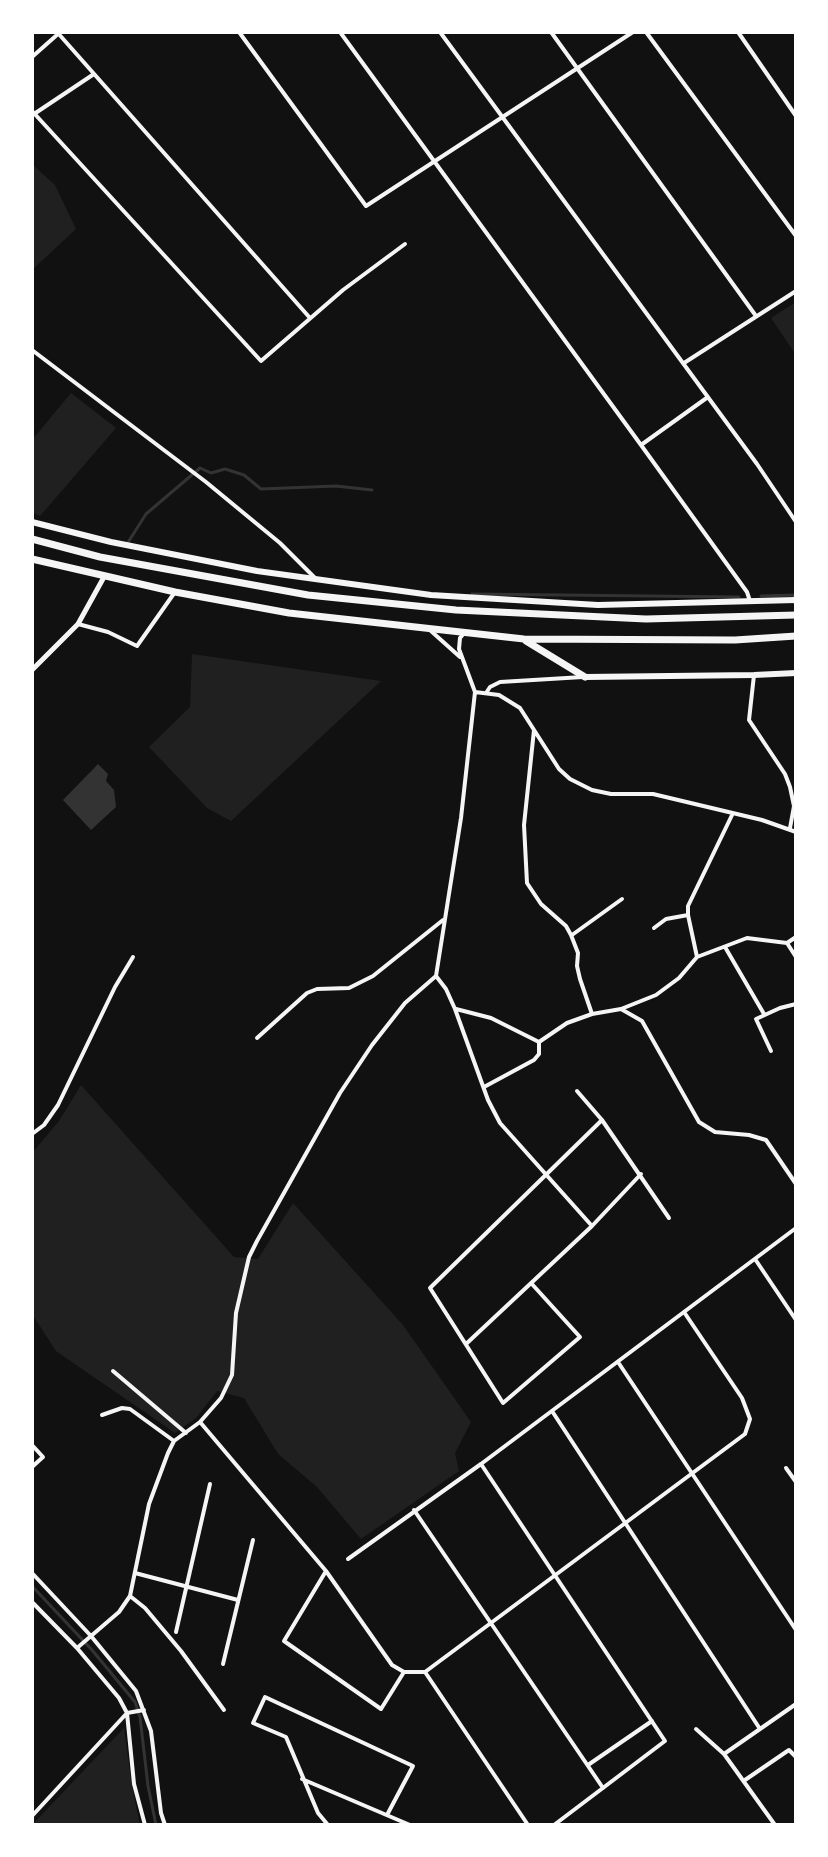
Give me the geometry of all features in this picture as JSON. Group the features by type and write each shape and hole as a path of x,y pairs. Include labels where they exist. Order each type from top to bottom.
{"highway":[{"path":"32,539 100,557 308,595 441,609 646,619 796,615"},
{"path":"32,559 175,592 289,613 524,639 721,640 796,636"},
{"path":"524,639 585,677"}],"main road":[{"path":"32,522 189,559 318,582 431,595 542,603 645,605 796,600"},
{"path":"585,677 796,673"}],"street":[{"path":"239,32 366,206 633,32"},
{"path":"340,32 747,592 750,602"},
{"path":"440,32 684,363 796,522"},
{"path":"551,32 756,316"},
{"path":"646,32 796,236"},
{"path":"738,32 796,116"},
{"path":"32,57 57,33 310,318"},
{"path":"94,74 33,113 261,361 310,318 405,244"},
{"path":"684,363 796,291"},
{"path":"32,350 280,543 307,567 318,582"},
{"path":"641,445 708,397"},
{"path":"32,670 78,624 104,577"},
{"path":"78,624 108,632 137,646 175,592"},
{"path":"422,627 435,633 464,662"},
{"path":"77,1648 119,1612 130,1596 155,1482 174,1441 200,1422 221,1398 232,1375 236,1313 249,1257 257,1241 332,1106 364,1057 405,1003 436,976 461,818 475,692 459,643 465,632"},
{"path":"754,675 750,726 785,774 794,806 790,828"},
{"path":"486,693 500,682 585,677"},
{"path":"475,692 513,702 535,728 559,769 570,779 592,790 611,794 653,794 796,832"},
{"path":"535,728 524,825 527,883 541,904 566,926 571,935 578,953 580,979 592,1014"},
{"path":"697,957 688,906 733,813"},
{"path":"571,935 622,899"},
{"path":"654,928 666,919 688,915"},
{"path":"257,1038 307,993 317,989 349,988 373,976 445,919"},
{"path":"539,1042 567,1023 592,1014 621,1009 656,995 679,978 697,957 747,938 787,943 796,937"},
{"path":"787,943 796,957"},
{"path":"725,947 764,1014"},
{"path":"32,1134 44,1125 58,1105 115,987 133,957"},
{"path":"436,976 455,1009 500,1123 592,1226"},
{"path":"771,1051 756,1019 764,1014 796,1007"},
{"path":"455,1009 491,1018 539,1042"},
{"path":"621,1009 642,1021 699,1122 715,1132 766,1140 796,1184"},
{"path":"484,1087 534,1060 539,1054 539,1042"},
{"path":"577,1091 602,1120 669,1218"},
{"path":"531,1283 580,1337 503,1403 430,1288 602,1120"},
{"path":"466,1344 592,1226 641,1174"},
{"path":"348,1559 481,1464 796,1228"},
{"path":"755,1259 796,1320"},
{"path":"200,1422 326,1571 392,1665 404,1672 425,1672 745,1434 750,1419 742,1398 684,1312"},
{"path":"618,1362 796,1630"},
{"path":"113,1371 186,1433"},
{"path":"102,1415 122,1408 130,1409 174,1441"},
{"path":"552,1411 760,1729"},
{"path":"32,1445 43,1457 32,1467"},
{"path":"481,1464 665,1741 554,1825"},
{"path":"786,1468 796,1482"},
{"path":"176,1632 210,1484"},
{"path":"414,1510 603,1788"},
{"path":"223,1664 253,1540"},
{"path":"326,1571 284,1641 381,1709 404,1672"},
{"path":"32,1573 128,1680 145,1710 165,1825"},
{"path":"135,1573 238,1600"},
{"path":"130,1596 145,1608 172,1640 224,1710"},
{"path":"32,1602 77,1648 119,1698 127,1713 134,1784 145,1825"},
{"path":"425,1672 528,1825"},
{"path":"328,1825 318,1813 286,1737 253,1723 265,1697 413,1766 387,1815"},
{"path":"724,1754 796,1704"},
{"path":"32,1816 127,1713 145,1710"},
{"path":"588,1766 652,1721"},
{"path":"696,1729 724,1754 775,1825"},
{"path":"745,1780 789,1750 796,1757"},
{"path":"302,1778 410,1825"}],"shaded area":[{"path":"34,166 55,185 76,229 32,270 32,169"},
{"path":"796,302 796,355 771,318"},
{"path":"71,393 116,428 40,516 32,512 32,440"},
{"path":"192,654 381,681 231,821 207,808 149,747 190,707"},
{"path":"98,764 108,774 106,781 114,790 116,807 91,830 63,800"},
{"path":"81,1085 234,1257 258,1259 293,1203 403,1325 471,1422 455,1453 459,1471 361,1539 317,1487 278,1454 244,1398 217,1391 196,1418 175,1433 56,1351 32,1314 32,1153 59,1121"},
{"path":"124,1728 140,1825 32,1825"}],"waterway":[{"path":"125,543 146,514 200,468 211,473 225,469 244,475 261,489 336,486 372,490"},
{"path":"472,594 739,597"},
{"path":"761,596 796,595"},
{"path":"32,1586 135,1702 140,1717 156,1825"}]}
